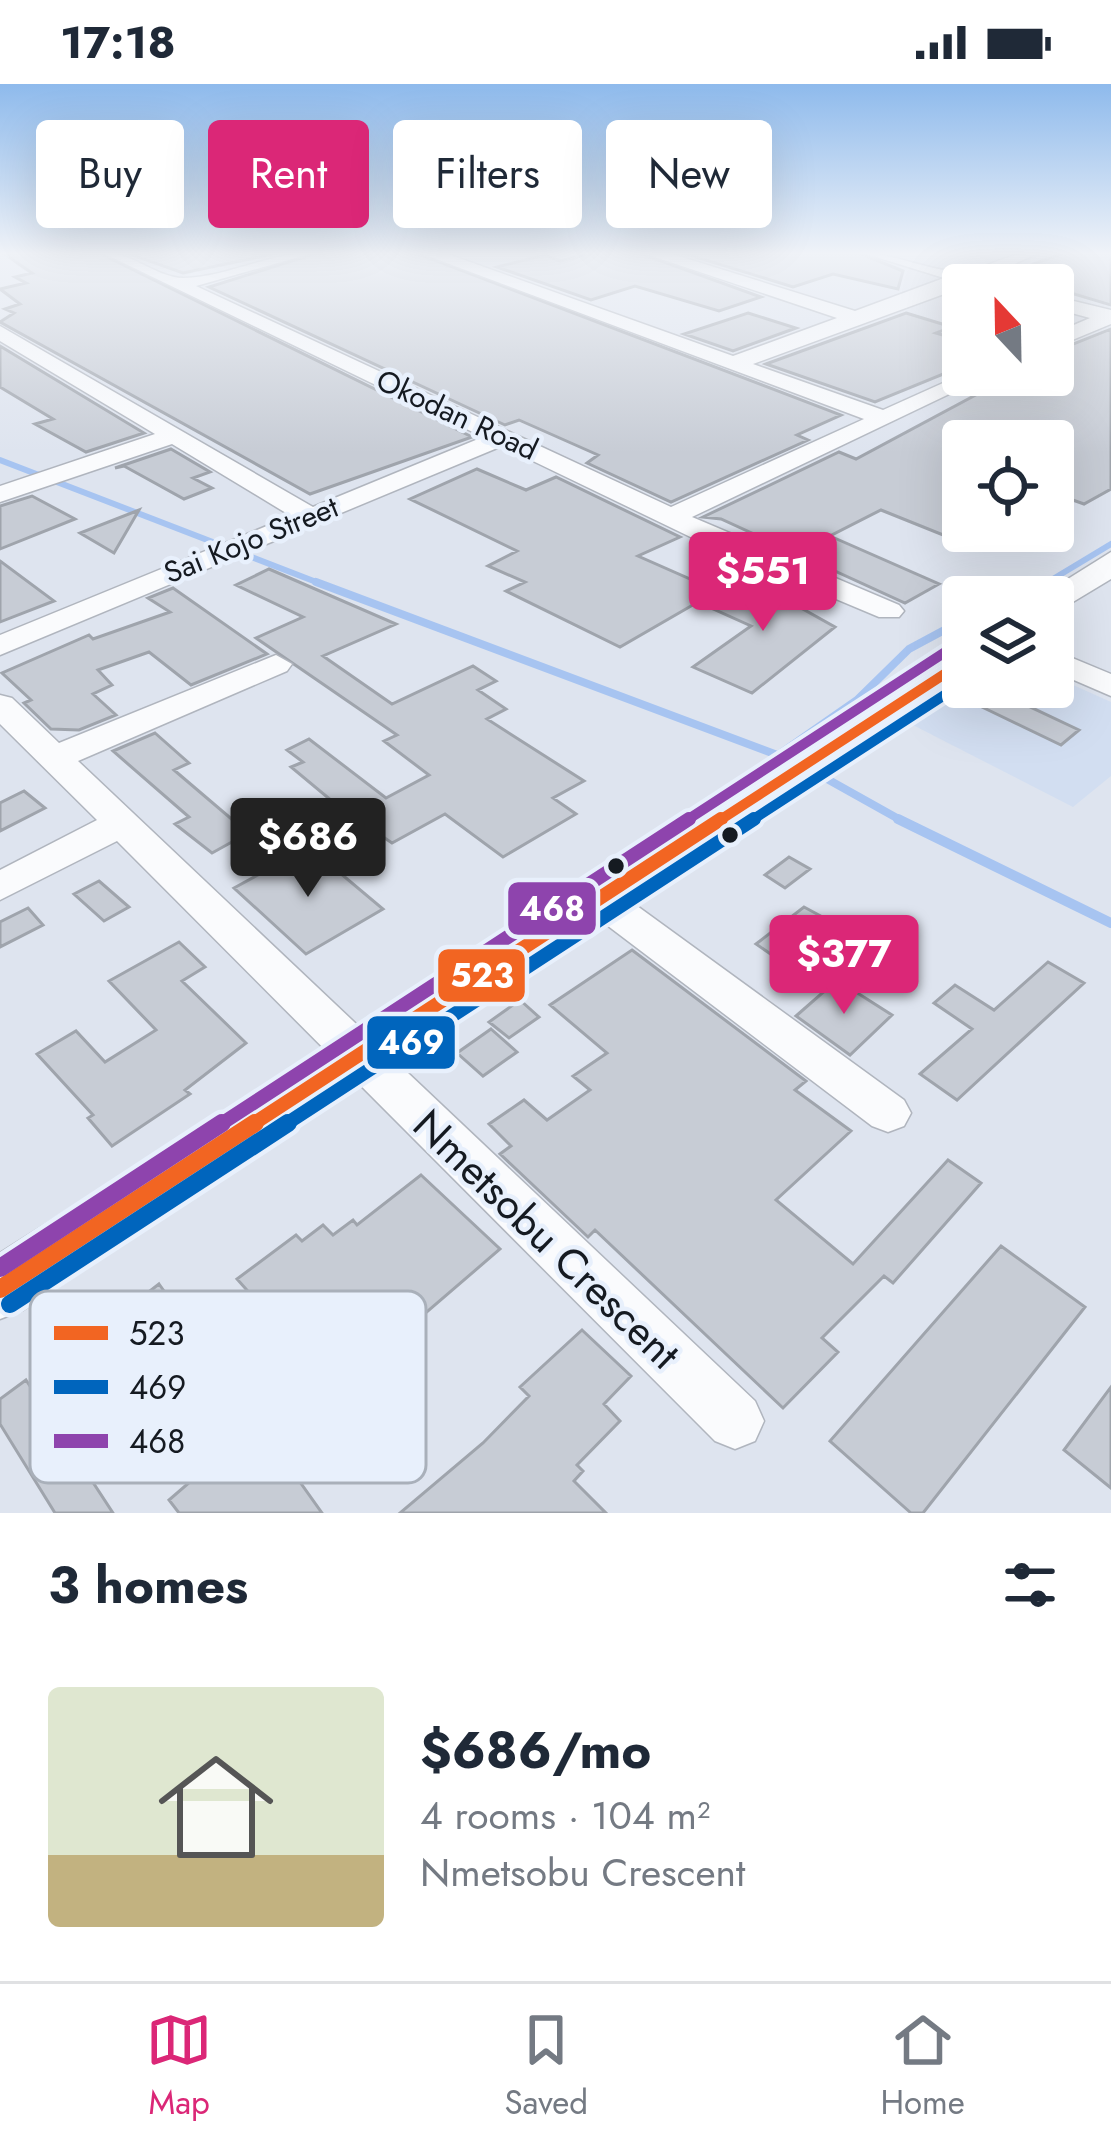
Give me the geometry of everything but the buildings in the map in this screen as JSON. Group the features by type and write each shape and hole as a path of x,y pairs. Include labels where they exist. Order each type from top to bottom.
{"main road":[{"path":"1074,589 1111,563"},
{"path":"0,1289 942,676"}],"street":[{"name":"Okodan Road","path":"256,320 671,518 889,611"},
{"path":"611,320 882,418"},
{"path":"731,364 852,320"},
{"path":"1074,333 1104,320"},
{"path":"0,332 310,516"},
{"path":"671,518 942,391"},
{"path":"0,494 175,436"},
{"name":"Sai Kojo Street","path":"0,646 504,437"},
{"path":"54,758 276,664"},
{"path":"1074,669 1111,686"},
{"name":"Nmetsobu Crescent","path":"0,705 735,1420"},
{"path":"0,887 119,824"},
{"path":"597,897 888,1113"}],"shaded area":[{"path":"1074,685 1111,702 1111,776 1073,807 911,724 942,703 942,708 1074,708"}],"waterway":[{"path":"0,460 324,585"},
{"path":"1058,576 1111,544"},
{"path":"316,582 324,585"},
{"path":"324,585 796,762"},
{"path":"781,753 857,700 909,649 942,631"},
{"path":"811,770 903,821"},
{"path":"898,819 903,821"},
{"path":"903,821 1111,923"}],"transit line":[{"name":"468","path":"0,1268 942,654"},
{"name":"523","path":"0,1289 942,676"},
{"name":"469","path":"10,1304 942,697"}]}
